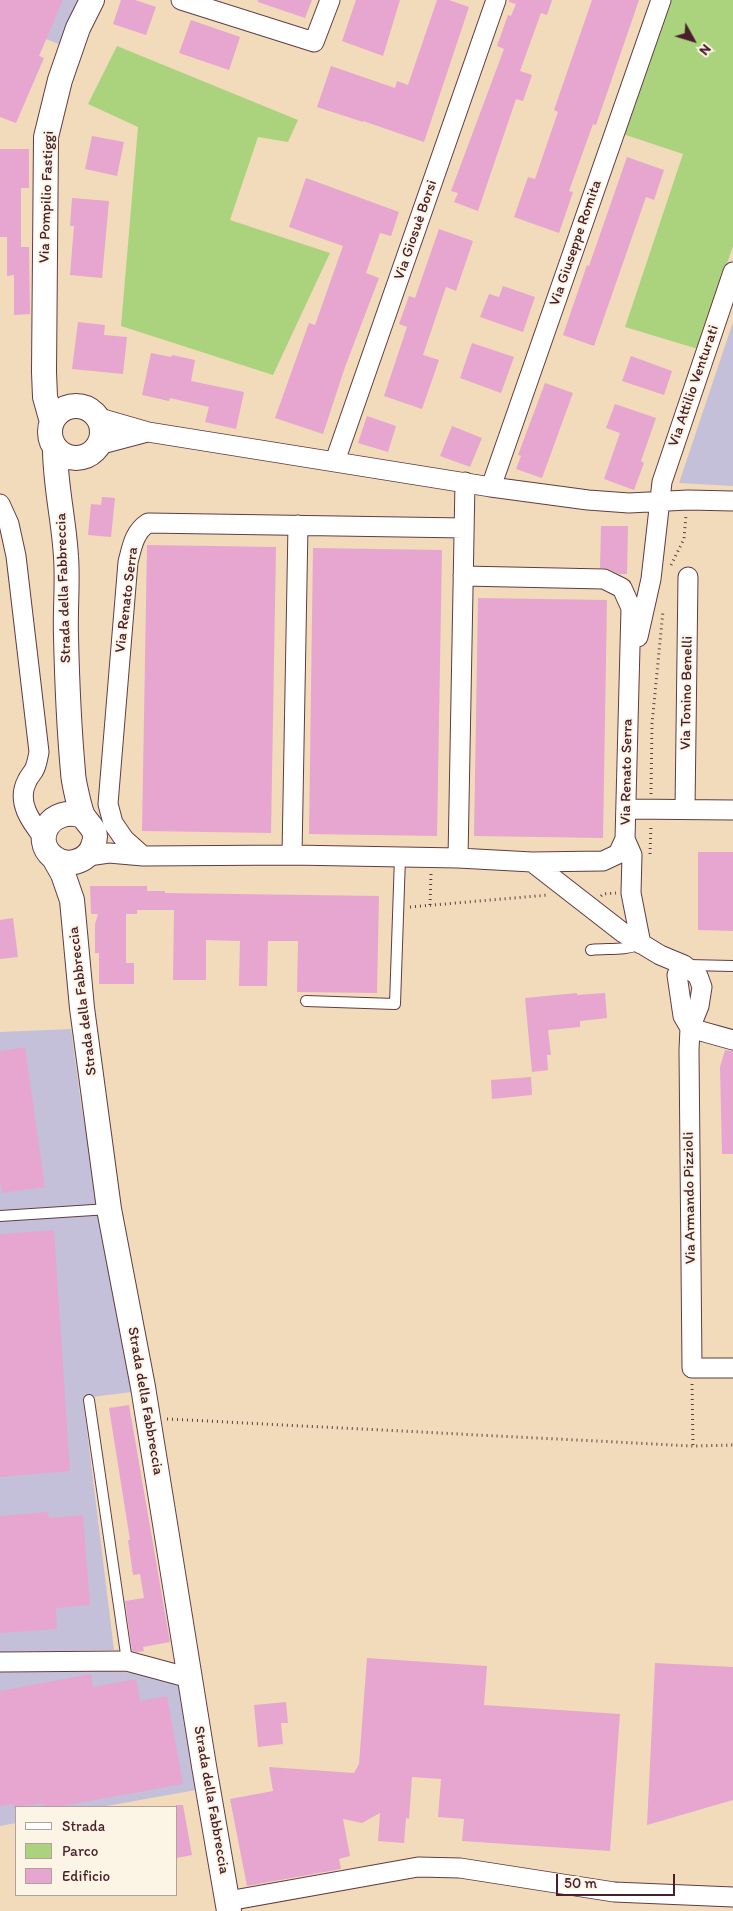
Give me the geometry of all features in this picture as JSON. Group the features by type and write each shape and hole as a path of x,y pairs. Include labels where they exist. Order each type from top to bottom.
{"street":[{"name":"Via Pompilio Fastiggi","path":"52,422 45,397 44,372 46,137 60,80 78,28 92,0"},
{"path":"181,0 314,42 330,0"},
{"name":"Via Giosuè Borsi","path":"335,461 496,0"},
{"name":"Via Giuseppe Romita","path":"491,487 661,0"},
{"name":"Via Attilio Venturati","path":"659,502 662,482 733,272"},
{"path":"44,372 87,412 101,431 98,445 92,452 84,456 66,453 50,436 52,422 56,415 63,410 87,412 148,432 491,487 588,500 629,503 688,500 733,501"},
{"path":"98,445 148,432"},
{"name":"Strada della Fabbreccia","path":"66,453 55,474 59,491 66,558 66,636 73,775 60,828 63,874 72,900 82,1008 109,1209 148,1418 228,1906 418,1866 460,1868 614,1892 733,1897"},
{"path":"458,858 465,482"},
{"name":"Via Renato Serra","path":"629,676 651,579 659,502"},
{"path":"0,504 9,524 16,556 39,752 35,768 26,781 22,794 23,804 60,828 68,863 85,858"},
{"name":"Via Renato Serra","path":"143,856 124,839 113,823 108,804 128,562 134,540 140,528 148,523 464,528"},
{"path":"292,855 298,525"},
{"name":"Via Renato Serra","path":"85,858 109,853 143,856 292,855 458,858 532,862 603,861 618,854 625,839 631,608 622,588 604,579 463,576"},
{"name":"Via Tonino Benelli","path":"685,809 688,577"},
{"path":"626,809 733,810"},
{"name":"Strada della Fabbreccia","path":"60,828 91,824 95,835 94,846 77,874 72,900"},
{"path":"625,839 632,855 631,893 641,944"},
{"name":"Via Armando Pizzioli","path":"532,862 622,932 641,944 684,965 698,976 702,987 699,1006 690,1028 689,1060 692,1368"},
{"path":"690,1028 733,1040"},
{"path":"692,1368 733,1368"},
{"path":"0,1662 126,1661 156,1667 190,1678"}],"lane":[{"path":"306,1001 395,1004 400,857"},
{"path":"606,948 622,932"},
{"path":"591,950 606,948 622,950 641,944"},
{"path":"684,965 733,966"},
{"path":"0,1216 109,1209"},
{"path":"89,1400 126,1661"}],"path":[{"path":"669,573 671,563 680,550 684,539 688,500"},
{"path":"650,859 652,724 663,610"},
{"path":"430,905 431,858"},
{"path":"592,908 604,894 631,893"},
{"path":"399,908 555,894"},
{"path":"692,1368 693,1446"},
{"path":"148,1418 693,1446 733,1445"}],"shaded area":[{"path":"0,0 83,0 61,45 0,21"},
{"path":"733,322 733,486 679,483"},
{"path":"71,1029 81,1104 132,1392 83,1398 114,1650 0,1652 0,1032"},
{"path":"60,1668 138,1673 179,1683 196,1790 107,1806 15,1806 15,1823 0,1826 0,1669"}],"green space":[{"path":"670,0 733,0 733,246 698,349 625,327 683,154 623,134"},
{"path":"117,46 298,120 288,142 258,137 230,220 330,253 273,375 121,326 138,127 88,104"}],"building":[{"path":"0,0 63,0 39,56 44,58 16,123 0,117"},
{"path":"121,0 135,0 156,7 146,35 113,24"},
{"path":"258,0 312,0 305,18 258,2"},
{"path":"356,0 400,0 383,56 342,41"},
{"path":"437,0 449,0 469,7 424,142 317,107 331,66 395,88 397,81 408,85"},
{"path":"509,0 552,0 547,15 541,13 520,71 532,75 523,101 516,99 478,211 454,202 458,193 451,191 504,49 497,46 508,15 511,16 516,4 509,2"},
{"path":"592,0 639,0 596,125 593,124 569,191 573,192 559,233 514,217 528,177 535,179 558,112 554,110"},
{"path":"191,20 240,37 229,70 179,53"},
{"path":"92,136 124,142 117,176 85,169"},
{"path":"0,149 29,149 29,188 21,188 21,247 29,247 30,314 14,315 14,275 7,276 7,237 0,237"},
{"path":"627,157 664,170 654,200 646,197 594,346 563,335"},
{"path":"306,178 399,212 391,236 380,233 366,273 379,278 345,367 323,434 275,418 309,323 315,325 343,246 289,227"},
{"path":"72,198 109,201 102,278 70,275 74,226 70,226"},
{"path":"439,229 473,241 456,291 446,287 423,355 439,360 422,409 384,396 407,327 399,324 409,296 415,298"},
{"path":"503,286 535,297 523,332 480,317 489,294 499,297"},
{"path":"78,322 105,325 104,335 127,337 123,374 72,369"},
{"path":"472,343 514,357 501,393 460,378"},
{"path":"151,353 195,360 191,381 244,392 236,429 205,422 209,407 170,398 169,401 142,395"},
{"path":"631,356 672,371 664,395 622,381"},
{"path":"545,383 573,393 542,478 516,469 521,456 518,455"},
{"path":"615,404 656,418 641,461 644,463 634,490 604,479 620,433 606,428"},
{"path":"367,416 396,426 388,452 358,443"},
{"path":"452,426 482,438 470,467 440,456"},
{"path":"102,497 115,498 111,537 88,535 91,504 101,505"},
{"path":"601,526 628,526 627,574 619,574 609,569 600,568"},
{"path":"147,545 276,547 271,833 142,831"},
{"path":"313,548 442,550 437,836 309,834"},
{"path":"478,598 607,600 603,838 474,836"},
{"path":"698,852 733,852 733,931 698,930"},
{"path":"90,886 147,886 147,891 165,891 165,893 379,896 377,993 297,992 298,941 268,941 267,986 239,986 240,941 206,940 206,980 173,980 174,910 137,910 137,914 126,914 126,963 134,963 134,984 99,984 99,953 95,953 95,924 98,914 91,914"},
{"path":"13,918 18,957 0,959 0,920"},
{"path":"577,993 577,995 605,993 607,1018 580,1021 580,1027 548,1030 551,1055 547,1055 548,1070 532,1072 525,998"},
{"path":"25,1047 45,1187 2,1193 0,1181 0,1051"},
{"path":"725,1050 733,1051 733,1154 722,1154 720,1067"},
{"path":"531,1077 532,1095 492,1099 491,1080"},
{"path":"54,1230 70,1471 0,1477 0,1234"},
{"path":"129,1405 170,1642 143,1647 144,1651 137,1652 132,1651 125,1601 144,1598 140,1574 133,1575 128,1540 130,1540 109,1408"},
{"path":"48,1512 49,1518 83,1515 90,1605 56,1608 57,1629 0,1633 0,1516"},
{"path":"367,1658 487,1666 484,1705 620,1714 610,1851 462,1841 464,1819 438,1817 441,1779 412,1777 409,1819 406,1818 404,1843 378,1841 380,1813 362,1823 343,1819 350,1856 339,1859 341,1869 247,1886 230,1799 273,1791 269,1767 354,1773 359,1764"},
{"path":"655,1663 733,1667 733,1800 647,1825"},
{"path":"91,1674 93,1687 136,1679 140,1701 167,1696 183,1784 62,1806 44,1806 43,1803 15,1806 14,1808 13,1804 0,1806 0,1691"},
{"path":"286,1702 288,1723 281,1723 283,1744 258,1747 254,1705"},
{"path":"183,1805 192,1855 178,1858 178,1806 176,1806"}]}
